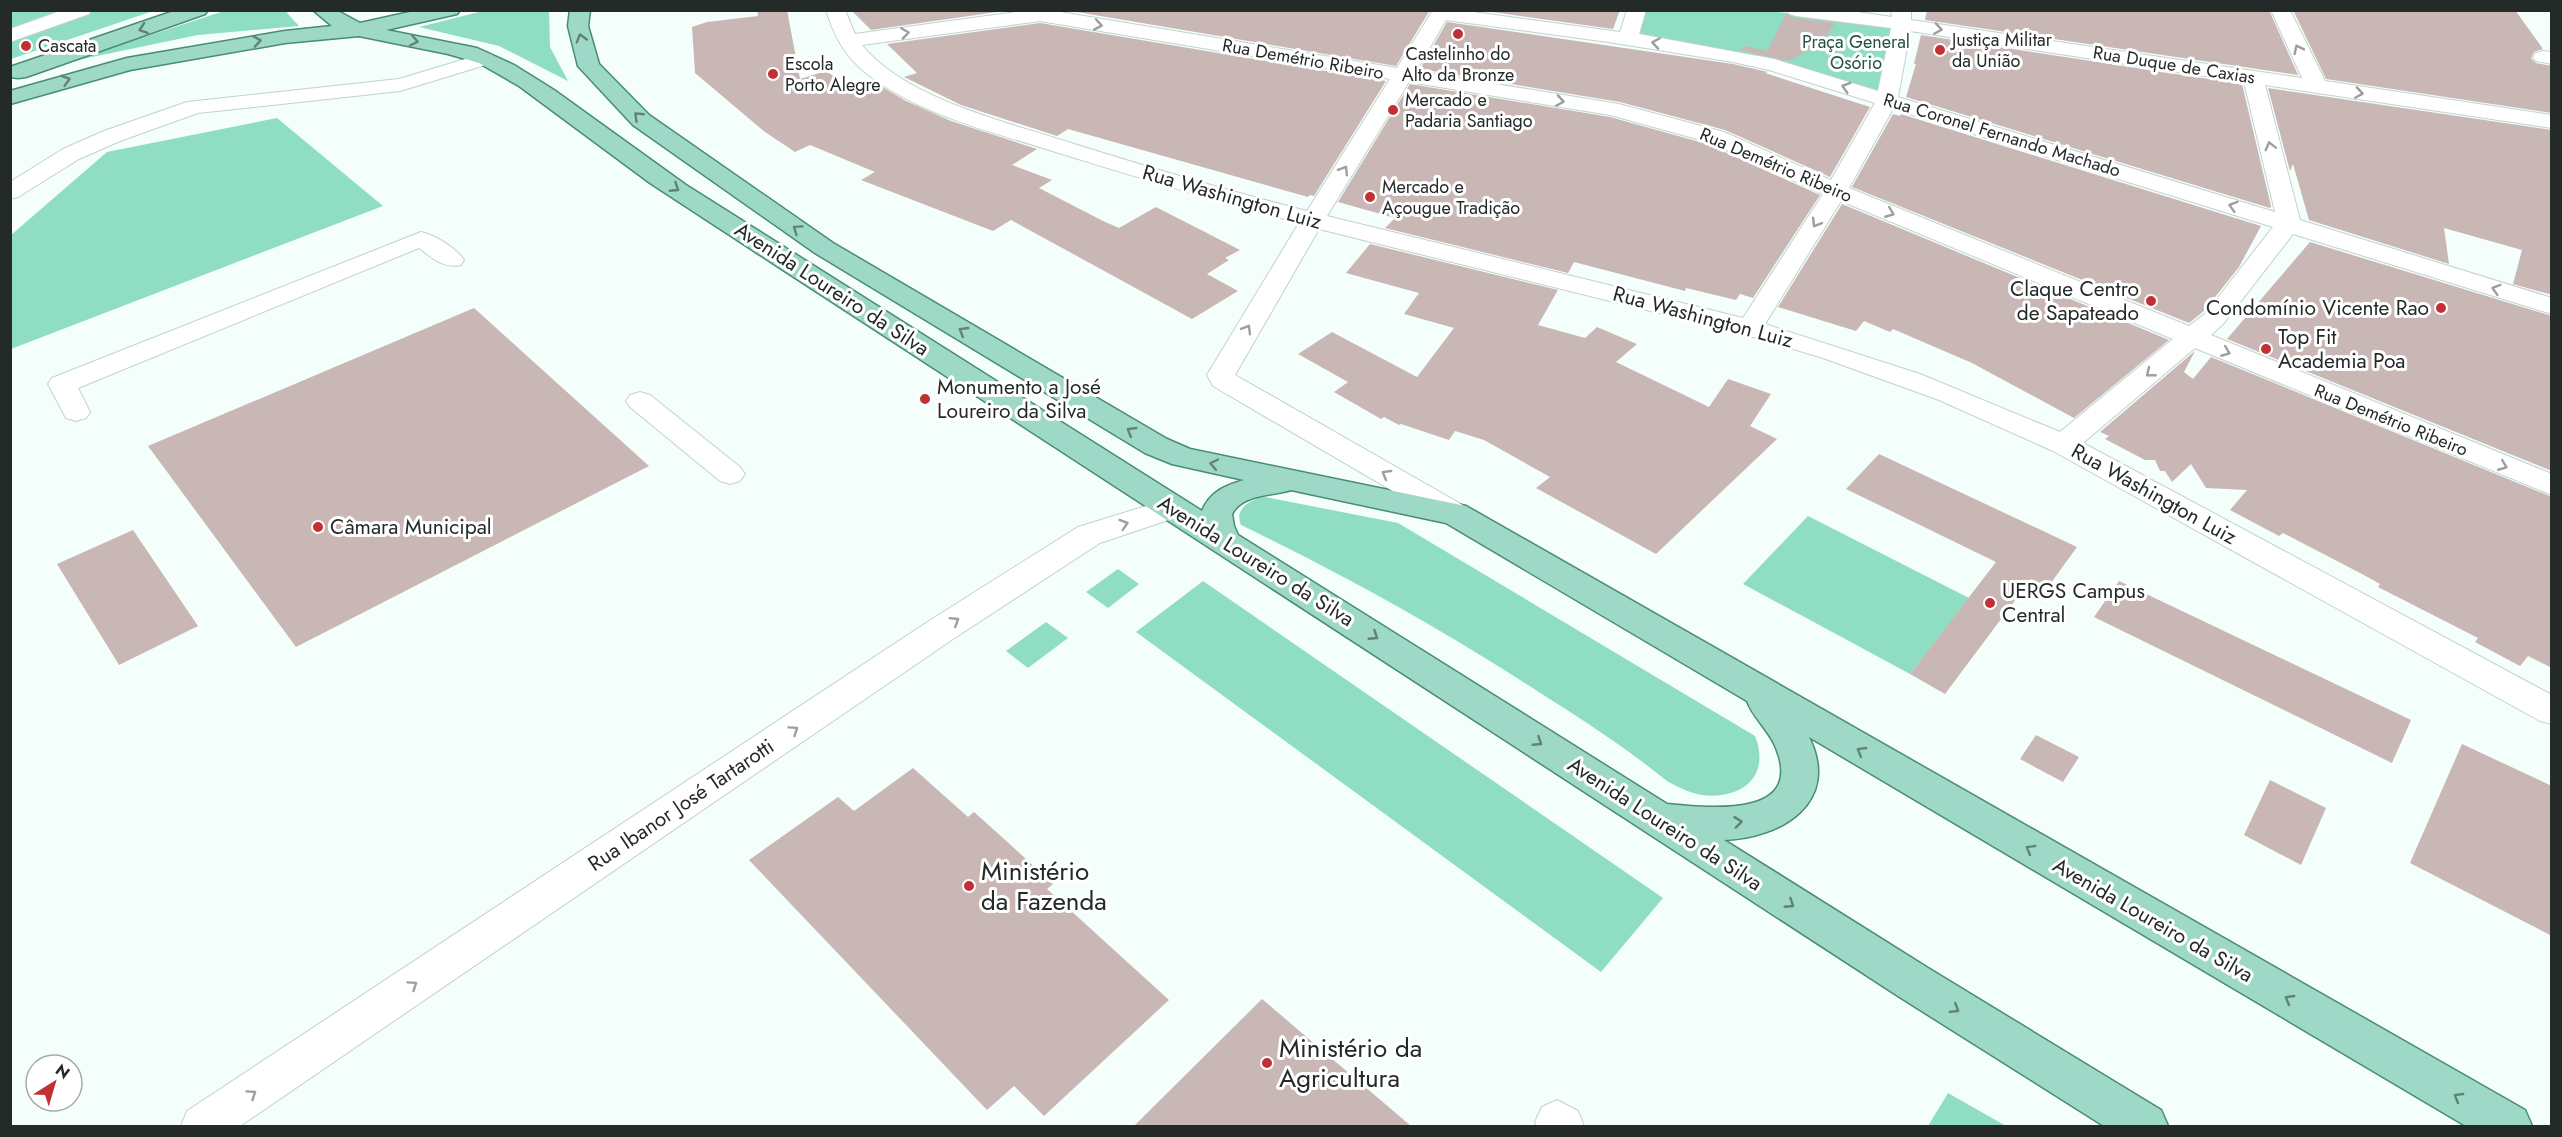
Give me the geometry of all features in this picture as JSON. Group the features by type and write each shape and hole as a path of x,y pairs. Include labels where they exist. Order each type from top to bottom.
{"main road":[{"path":"10,75 198,10"},
{"path":"323,10 329,18 356,30"},
{"path":"10,98 64,80 138,61 285,37 356,30 450,10"},
{"name":"Avenida Loureiro da Silva","path":"580,10 578,26 589,66 641,120 824,248 1156,446 1183,457 1455,514 1756,691 2509,1126"},
{"name":"Avenida Loureiro da Silva","path":"356,30 465,52 485,59 527,83 656,176 1658,820 2145,1126"},
{"path":"1226,541 1218,531 1216,520 1218,509 1226,498 1238,491 1281,483 1312,484"},
{"path":"1658,820 1714,824 1746,821 1767,815 1792,796 1800,776 1798,753 1783,726 1756,691"}],"street":[{"path":"10,36 82,10"},
{"name":"Rua Washington Luiz","path":"836,10 848,41 861,58 880,74 902,87 944,106 1114,164 1313,220 1750,327 1920,382 1985,407 2063,444 2552,711"},
{"path":"1628,39 1637,10"},
{"name":"Rua Duque de Caxias","path":"1796,10 1902,17 2253,77 2552,122"},
{"path":"2280,10 2317,87"},
{"path":"1313,220 1442,12"},
{"name":"Rua Coronel Fernando Machado","path":"1442,12 1722,53 1774,65 2552,306"},
{"name":"Rua Demétrio Ribeiro","path":"848,41 1040,15 1611,109 1669,123 1716,137 1836,191 2552,485"},
{"path":"1750,327 1836,191 1887,100 1902,17"},
{"path":"10,192 71,154 112,136 195,107 400,85 485,59"},
{"path":"2063,444 2215,318 2289,224 2253,77"},
{"name":"Avenida Loureiro da Silva","path":"1313,220 1223,368 1222,380 1455,514"},
{"path":"76,412 62,384 95,370 421,239 452,260"},
{"path":"640,401 730,474"},
{"name":"Rua Ibanor José Tartarotti","path":"203,1126 941,630 1089,535 1172,508"}],"green space":[{"path":"11,10 153,11 11,59"},
{"path":"487,10 549,11 550,47 568,81 499,46 419,27"},
{"name":"Praça General Osório","path":"1644,10 1769,11 1895,26 1880,93 1751,55 1637,37"},
{"path":"224,11 288,11 287,13 299,26 198,35 68,62"},
{"path":"277,118 383,206 11,349 11,235 107,152"},
{"path":"1265,497 1398,523 1755,736 1759,750 1756,774 1741,789 1729,794 1702,795 1679,788 1599,731 1458,641 1351,581 1241,525 1239,519 1242,509 1254,500"},
{"path":"1808,516 1969,598 1910,674 1743,584"},
{"path":"1118,569 1139,584 1108,608 1086,592"},
{"path":"1203,581 1663,898 1601,972 1136,632"},
{"path":"1046,622 1068,638 1028,668 1006,651"},
{"path":"1948,1093 2006,1126 1928,1126"}],"building":[{"path":"757,10 787,10 800,79 826,71 857,92 879,85 906,101 951,121 1037,149 1012,165 1052,180 1039,188 1103,221 1119,228 1156,207 1240,250 1225,258 1229,260 1207,274 1238,291 1192,319 1011,220 993,231 861,180 875,172 810,145 795,152 765,132 695,73 692,27 707,22 758,16"},
{"path":"851,10 1011,10 871,30"},
{"path":"1065,10 1430,10 1396,66"},
{"path":"1478,10 1620,10 1613,29"},
{"path":"1927,10 2269,10 2298,75 1925,20"},
{"path":"2293,10 2515,10 2543,49 2534,52 2531,58 2536,63 2552,66 2552,113 2326,79"},
{"path":"1786,14 1795,18 1835,23 1822,43 1788,61 1740,50 1744,46 1767,51"},
{"path":"1447,22 1733,64 1768,72 1765,73 1870,107 1830,177 1725,130 1620,102 1420,69"},
{"path":"1040,23 1386,81 1314,196 1308,197 1068,129 1057,136 961,105 904,77 917,73 887,44"},
{"path":"1921,35 2242,84 2271,206 2270,208 1906,97 1916,64 1914,64"},
{"path":"1410,84 1610,117 1707,144 1820,195 1753,298 1740,294 1736,300 1686,288 1685,291 1574,262 1568,273 1385,228 1395,218 1338,202"},
{"path":"2268,88 2552,130 2552,295 2513,284 2522,250 2444,228 2449,264 2309,220 2293,164 2290,171"},
{"path":"1893,114 1900,116 1901,114 2261,226 2239,267 2204,311 2189,323 1852,187"},
{"path":"1842,204 2169,340 2074,418 1972,363 1893,329 1890,332 1864,321 1856,331 1778,307"},
{"path":"2310,242 2552,316 2552,471 2227,339"},
{"path":"1370,244 1558,290 1538,325 1585,338 1597,327 1637,344 1616,362 1709,407 1728,379 1771,394 1750,426 1777,439 1656,554 1536,488 1550,477 1484,440 1455,431 1449,440 1399,425 1384,417 1381,419 1334,392 1348,382 1298,354 1332,332 1417,377 1454,328 1404,314 1419,293 1346,273"},
{"path":"474,308 649,466 296,647 148,446"},
{"path":"2195,351 2184,372 2193,379 2211,357 2552,497 2552,668 2528,656 2520,666 2475,642 2478,638 2378,587 2380,584 2362,574 2283,533 2279,536 2230,510 2247,490 2206,488 2191,464 2172,482 2165,471 2160,471 2155,460 2145,460 2105,439 2109,436 2100,432"},
{"path":"1879,454 2077,547 2048,587 2031,579 1945,694 1910,674 1996,562 1846,489"},
{"path":"133,530 198,626 119,665 57,564"},
{"path":"2119,581 2411,720 2392,763 2094,617"},
{"path":"2036,735 2079,757 2063,782 2020,759"},
{"path":"2462,744 2552,786 2552,936 2410,863"},
{"path":"913,768 968,817 974,812 1013,847 1053,884 1047,889 1169,1000 1044,1116 1014,1086 987,1110 749,860 838,797 854,811"},
{"path":"2270,780 2326,808 2301,865 2244,835"},
{"name":"Ministério da Agricultura","path":"1262,999 1411,1126 1134,1126"}],"place":[{"name":"Castelinho do Alto da Bronze","path":"1458,34"},
{"name":"Cascata","path":"26,46"},
{"name":"Justiça Militar da União","path":"1940,50"},
{"name":"Escola Porto Alegre","path":"773,74"},
{"name":"Mercado e Padaria Santiago","path":"1393,110"},
{"name":"Mercado e Açougue Tradição","path":"1370,197"},
{"name":"Claque Centro de Sapateado","path":"2151,301"},
{"name":"Condomínio Vicente Rao","path":"2441,308"},
{"name":"Top Fit Academia Poa","path":"2266,349"},
{"name":"Monumento a José Loureiro da Silva","path":"925,399"},
{"name":"Câmara Municipal","path":"318,527"},
{"name":"UERGS Campus Central","path":"1990,603"},
{"name":"Ministério da Fazenda","path":"969,886"},
{"name":"Ministério da Agricultura","path":"1267,1063"}]}
